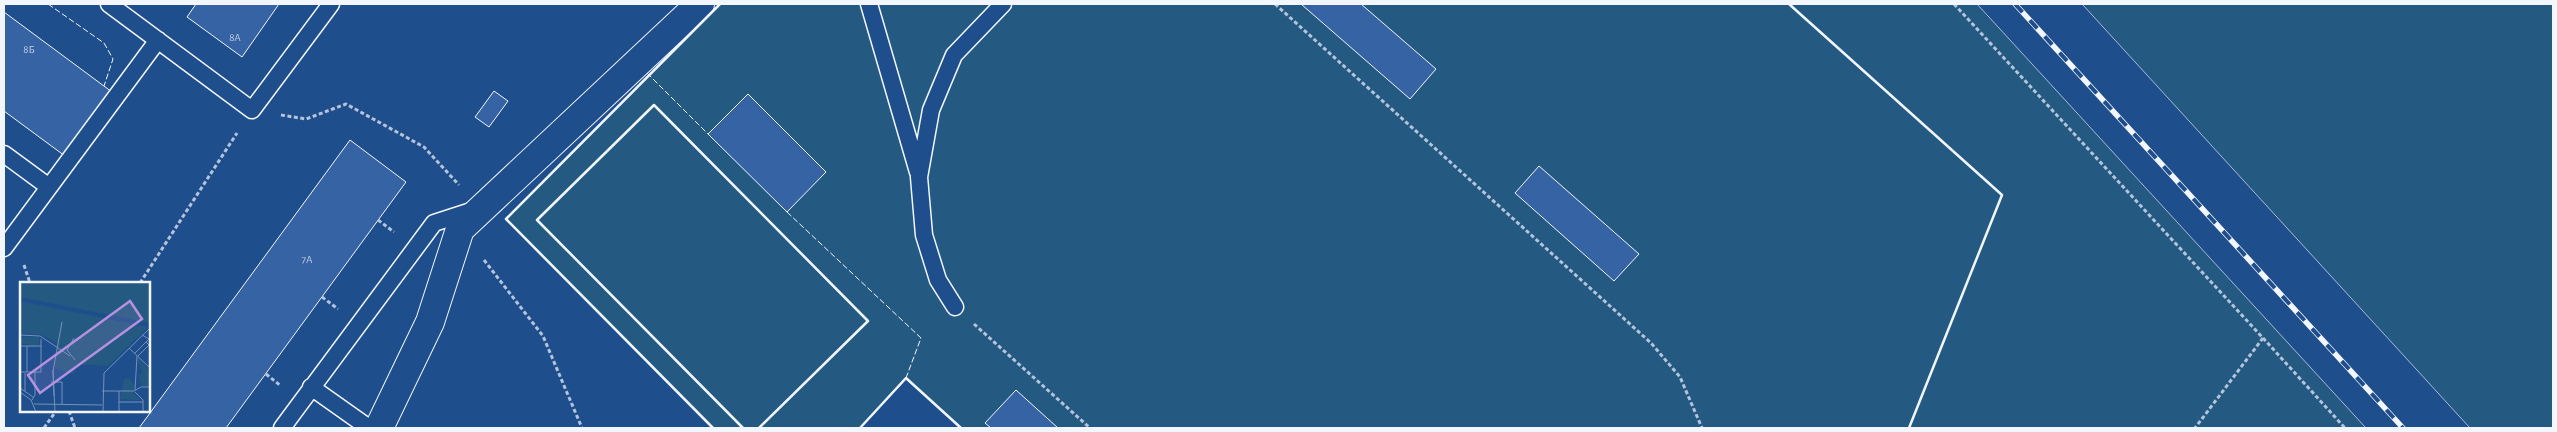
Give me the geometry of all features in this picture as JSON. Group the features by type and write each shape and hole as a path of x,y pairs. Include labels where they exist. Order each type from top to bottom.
{"street":[{"path":"379,428 430,322 460,229 700,4"}],"lane":[{"path":"109,4 252,110 330,4"},
{"path":"869,4 919,177 924,235 938,280 955,307"},
{"path":"919,177 930,110 954,54 1003,4"},
{"path":"4,248 158,40"},
{"path":"4,154 49,186"},
{"path":"282,428 434,223 481,208"},
{"path":"311,387 369,428"}],"path":[{"path":"1275,4 1651,343 1680,377 1702,428"},
{"path":"1954,4 2345,428"},
{"path":"141,282 252,110 306,119 346,104 424,147 481,208"},
{"path":"460,229 543,336 582,428"},
{"path":"23,262 30,282"},
{"path":"955,307 1090,428"},
{"path":"2194,428 2263,338"},
{"path":"44,428 55,412"},
{"path":"69,412 76,428"}],"shaded area":[{"path":"720,4 1977,4 2366,428 961,428 906,379 860,428 713,428 506,219"},
{"path":"2082,4 2553,4 2553,428 2470,428"}],"building":[{"path":"196,4 279,4 242,57 187,17"},
{"path":"1301,4 1361,4 1436,69 1410,99"},
{"path":"4,12 112,92 65,156 4,111"},
{"path":"494,91 508,101 489,127 475,117"},
{"path":"748,94 826,172 787,212 708,134"},
{"path":"350,140 406,182 226,428 139,428"},
{"path":"1539,166 1639,254 1614,281 1515,193"},
{"path":"1016,390 1058,428 991,428 985,423"}],"railway":[{"path":"2015,4 2403,428"}],"fence":[{"path":"48,4 104,43 113,59 104,86"},
{"path":"647,73 708,134"},
{"path":"787,212 921,338 906,378"}],"wall":[{"path":"713,428 506,219 720,4"},
{"path":"1789,4 2002,195 1909,428"},
{"path":"743,428 537,220 654,105 868,321 759,428"},
{"path":"860,428 906,378 961,428"}]}
